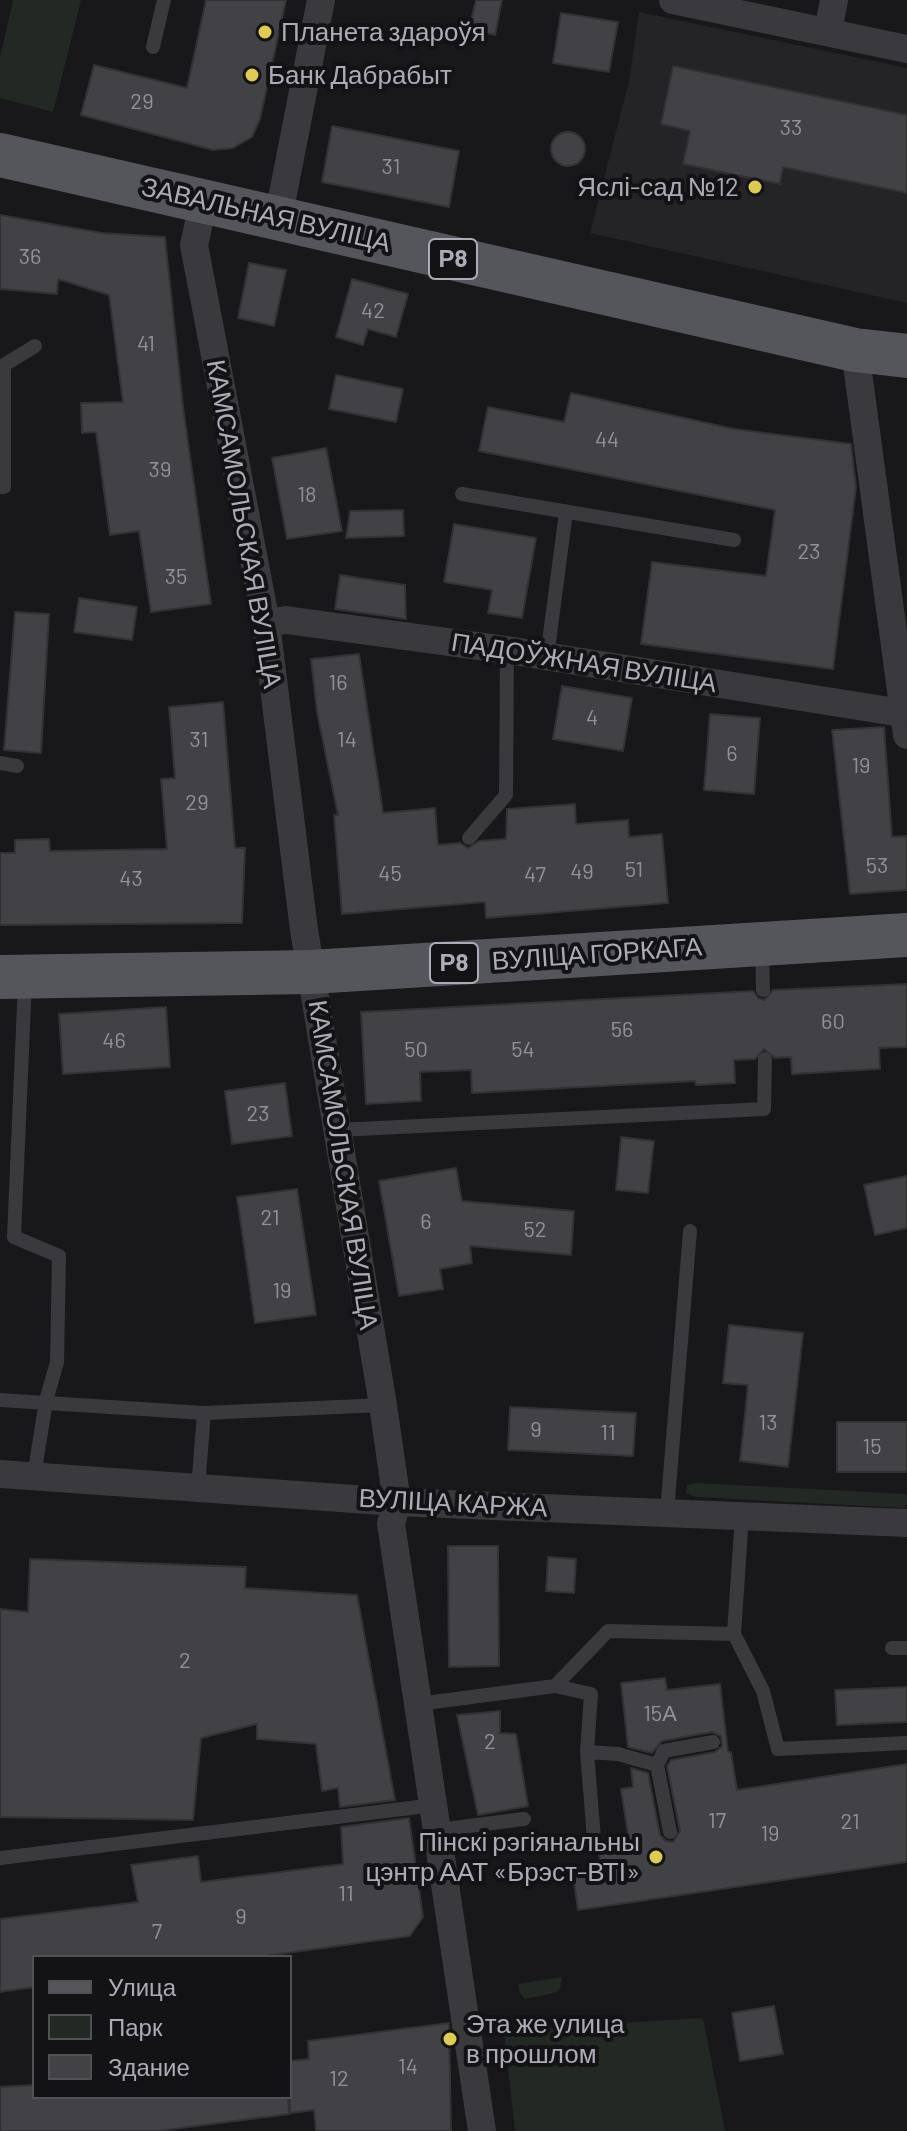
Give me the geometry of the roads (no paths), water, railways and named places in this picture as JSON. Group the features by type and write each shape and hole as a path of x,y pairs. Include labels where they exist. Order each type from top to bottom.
{"main road":[{"name":"ЗАВАЛЬНАЯ ВУЛІЦА","path":"0,155 855,350 907,356"},
{"name":"ВУЛІЦА ГОРКАГА","path":"12,977 311,972 907,935"}],"street":[{"path":"278,219 321,0"},
{"path":"673,0 907,49"},
{"path":"828,32 834,0"},
{"name":"КАМСАМОЛЬСКАЯ ВУЛІЦА","path":"204,200 194,245 266,623 311,972 397,1502 391,1524 482,2131"},
{"path":"855,350 905,724"},
{"name":"ПАДОЎЖНАЯ ВУЛІЦА","path":"266,623 286,620 507,650 905,724"},
{"name":"ВУЛІЦА КАРЖА","path":"0,1474 397,1502 907,1523"}],"lane":[{"path":"153,47 164,0"},
{"path":"0,487 4,487 4,365 35,346"},
{"path":"462,494 734,540"},
{"path":"547,657 566,512"},
{"path":"469,838 506,795 507,650"},
{"path":"0,763 17,766"},
{"path":"762,944 763,990"},
{"path":"12,977 14,1237 59,1256 57,1362 46,1401 34,1476"},
{"path":"338,1130 764,1109 765,1059"},
{"path":"667,1512 690,1231"},
{"path":"0,1400 204,1413 383,1405"},
{"path":"198,1488 204,1413"},
{"path":"742,1516 734,1634 763,1691 778,1749 907,1743"},
{"path":"555,1686 608,1631 734,1634"},
{"path":"418,1704 555,1686 591,1694 587,1752 594,1839"},
{"path":"670,1832 657,1765 664,1751 713,1742"},
{"path":"587,1752 618,1754 657,1765"},
{"path":"0,1858 436,1817 524,1819"}],"place":[{"name":"Планета здароўя","path":"265,32"},
{"name":"Банк Дабрабыт","path":"252,75"},
{"name":"Яслі-сад №12","path":"755,187"},
{"name":"Пінскі рэгіянальны цэнтр ААТ «Брэст-ВТІ»","path":"656,1857"},
{"name":"Эта же улица в прошлом","path":"450,2039"}]}
